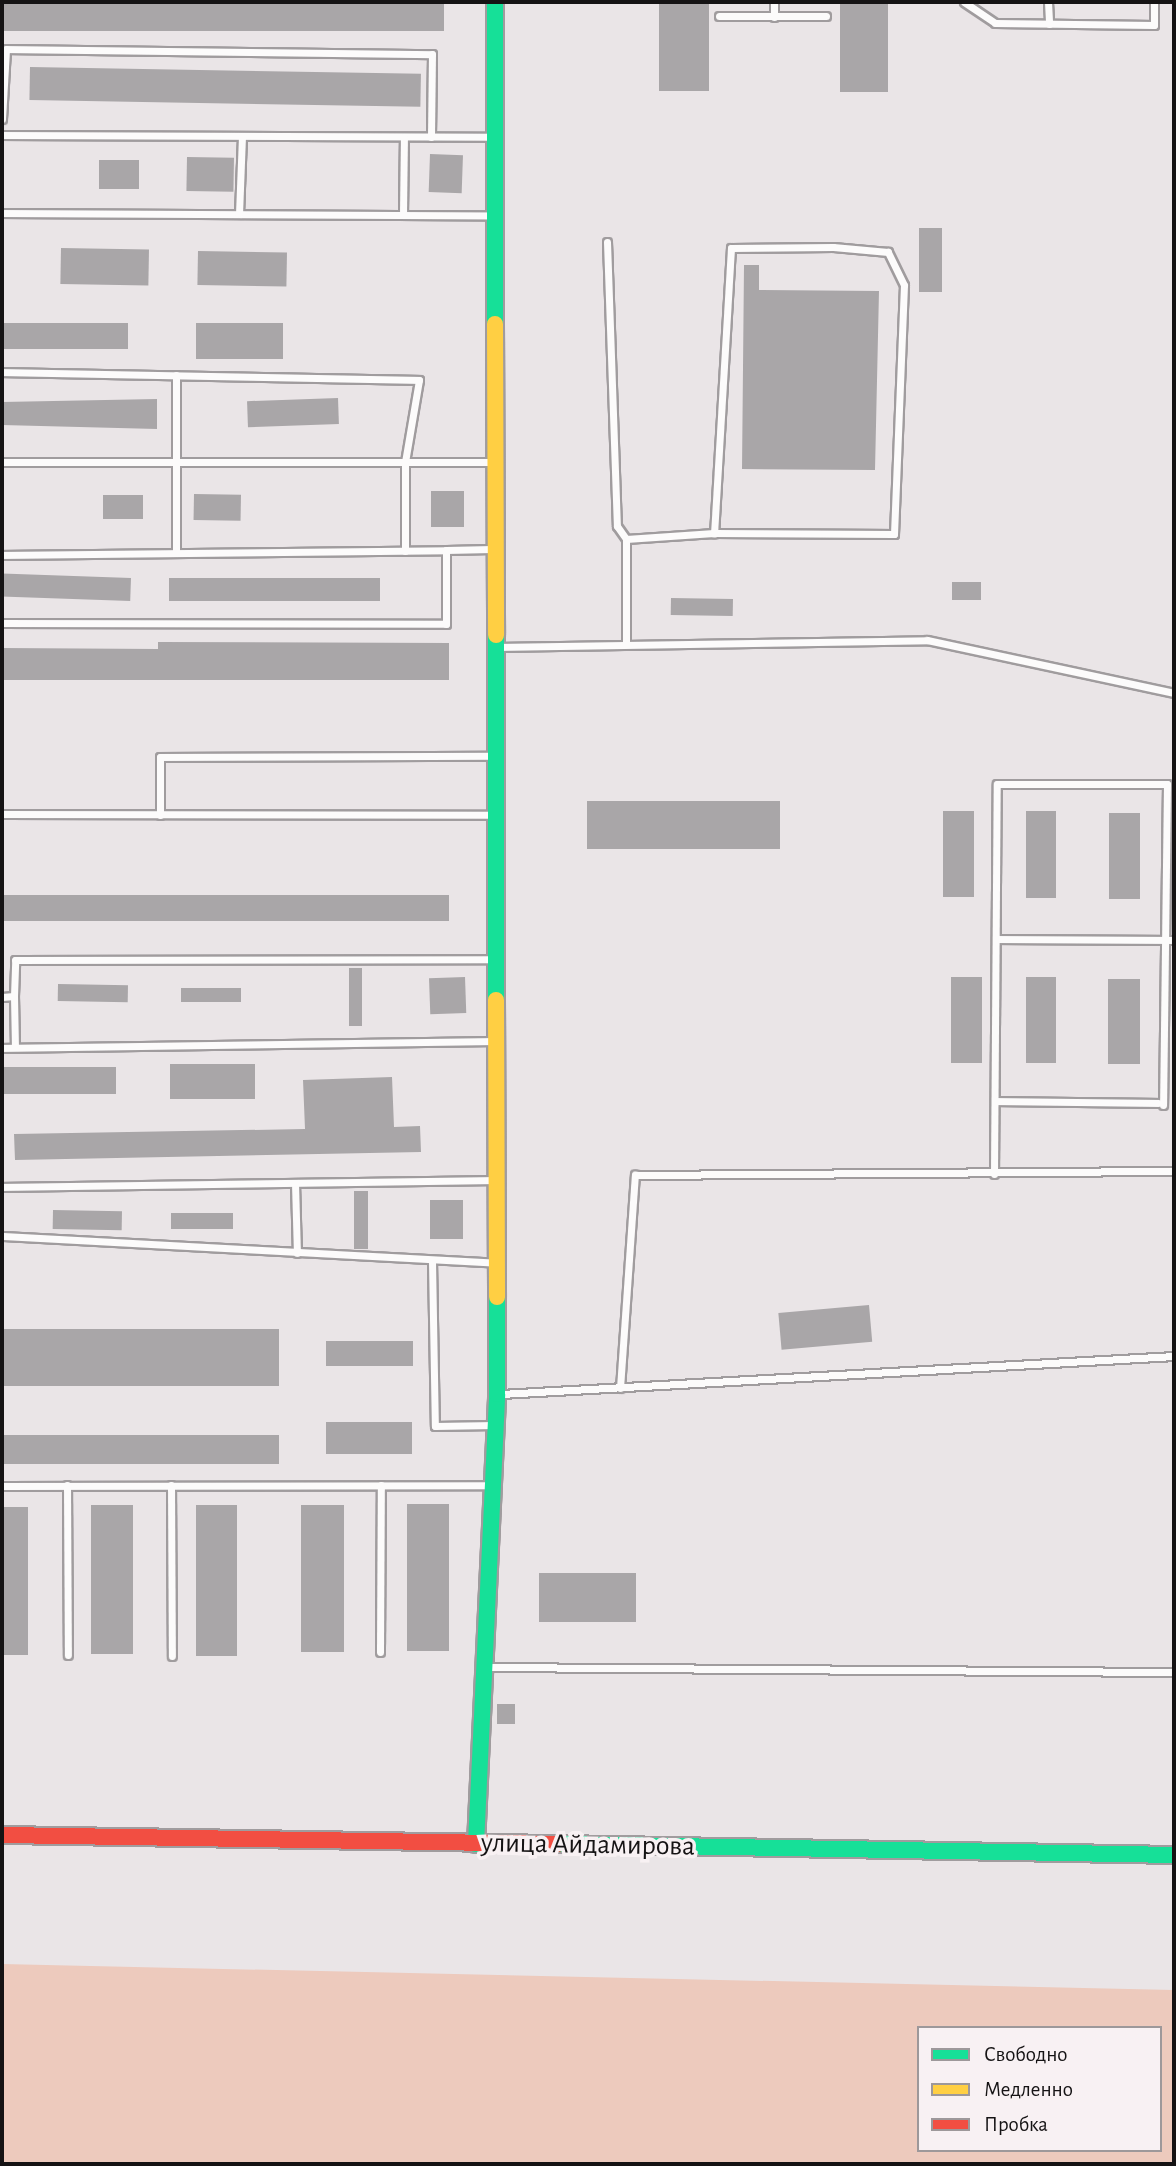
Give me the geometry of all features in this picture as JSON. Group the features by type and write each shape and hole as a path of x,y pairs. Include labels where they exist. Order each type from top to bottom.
{"street":[{"path":"477,1844 497,1394 499,463 495,2"},
{"name":"улица Айдамирова","path":"2,1835 1174,1855"}],"lane":[{"path":"774,2 774,17"},
{"path":"964,2 995,23 1154,25 1154,2"},
{"path":"1048,2 1049,24"},
{"path":"719,16 826,16"},
{"path":"2,119 6,49 432,54 431,137"},
{"path":"2,135 497,137"},
{"path":"239,214 242,136"},
{"path":"403,215 404,137"},
{"path":"2,213 498,216"},
{"path":"607,242 617,526 626,539 626,645"},
{"path":"626,539 714,533 894,534 904,285 888,252 833,247 731,247 714,533"},
{"path":"2,372 419,380 405,462 405,551"},
{"path":"176,375 176,553"},
{"path":"2,462 499,463"},
{"path":"2,555 499,549"},
{"path":"2,623 446,624 446,550"},
{"path":"499,647 927,640 1174,692"},
{"path":"160,815 160,757 498,756"},
{"path":"994,1174 997,784 1167,784 1160,1104 995,1101"},
{"path":"2,814 498,815"},
{"path":"996,939 1174,940"},
{"path":"15,1047 15,960 498,958"},
{"path":"2,997 14,996"},
{"path":"2,1048 498,1041"},
{"path":"620,1388 635,1175 1174,1171"},
{"path":"2,1187 498,1180"},
{"path":"295,1183 297,1253"},
{"path":"2,1236 497,1264"},
{"path":"432,1261 436,1426 495,1425"},
{"path":"497,1394 1174,1356"},
{"path":"67,1485 68,1655"},
{"path":"171,1485 172,1656"},
{"path":"380,1652 381,1485"},
{"path":"2,1486 492,1485"},
{"path":"484,1667 1174,1672"}],"shaded area":[{"path":"2,1964 1174,1990 1174,2164 2,2164"}],"building":[{"path":"2,2 444,2 444,31 2,31"},
{"path":"659,2 709,2 709,91 659,91"},
{"path":"840,2 888,2 888,92 840,92"},
{"path":"30,67 421,74 420,107 29,100"},
{"path":"430,154 463,155 462,193 429,192"},
{"path":"187,157 234,158 233,192 186,191"},
{"path":"99,160 139,160 139,189 99,189"},
{"path":"919,228 942,228 942,292 919,292"},
{"path":"61,248 149,250 148,286 60,284"},
{"path":"198,251 287,253 286,287 197,285"},
{"path":"744,265 759,265 759,290 879,291 875,470 742,469"},
{"path":"2,323 128,323 128,349 2,349"},
{"path":"196,323 283,323 283,359 196,359"},
{"path":"338,398 339,424 248,427 247,401"},
{"path":"157,399 157,429 2,425 2,402"},
{"path":"431,491 464,491 464,527 431,527"},
{"path":"194,494 241,495 241,521 194,520"},
{"path":"103,495 143,495 143,519 103,519"},
{"path":"2,573 131,578 130,601 2,597"},
{"path":"169,578 380,578 380,601 169,601"},
{"path":"952,582 981,582 981,600 952,600"},
{"path":"671,598 733,599 733,616 671,615"},
{"path":"158,642 449,643 449,680 2,680 2,648 158,649"},
{"path":"587,801 780,801 780,849 587,849"},
{"path":"943,811 974,811 974,897 943,897"},
{"path":"1026,811 1056,811 1056,898 1026,898"},
{"path":"1109,813 1140,813 1140,899 1109,899"},
{"path":"2,895 449,895 449,921 2,921"},
{"path":"349,968 362,968 362,1026 349,1026"},
{"path":"465,977 466,1013 430,1014 429,978"},
{"path":"951,977 982,977 982,1063 951,1063"},
{"path":"1026,977 1056,977 1056,1063 1026,1063"},
{"path":"1108,979 1140,979 1140,1064 1108,1064"},
{"path":"58,984 128,985 128,1002 58,1001"},
{"path":"181,988 241,988 241,1002 181,1002"},
{"path":"170,1064 255,1064 255,1099 170,1099"},
{"path":"2,1067 116,1067 116,1094 2,1094"},
{"path":"392,1077 394,1127 420,1126 421,1152 15,1160 14,1134 305,1129 303,1080"},
{"path":"354,1191 368,1191 368,1249 354,1249"},
{"path":"430,1200 463,1200 463,1239 430,1239"},
{"path":"53,1210 122,1211 122,1230 53,1229"},
{"path":"171,1213 233,1213 233,1229 171,1229"},
{"path":"869,1305 872,1342 782,1350 778,1313"},
{"path":"2,1329 279,1329 279,1386 2,1386"},
{"path":"326,1341 413,1341 413,1366 326,1366"},
{"path":"326,1422 412,1422 412,1454 326,1454"},
{"path":"2,1435 279,1435 279,1464 2,1464"},
{"path":"407,1504 449,1504 449,1651 407,1651"},
{"path":"91,1505 133,1505 133,1654 91,1654"},
{"path":"196,1505 237,1505 237,1656 196,1656"},
{"path":"301,1505 344,1505 344,1652 301,1652"},
{"path":"2,1507 28,1507 28,1655 2,1655"},
{"path":"539,1573 636,1573 636,1622 539,1622"},
{"path":"497,1704 515,1704 515,1724 497,1724"}],"traffic: fast":[{"path":"495,2 495,324"},
{"path":"496,635 496,1000"},
{"path":"476,1844 497,1394 497,1297"},
{"path":"558,1844 1174,1855"}],"traffic: slow":[{"path":"495,324 496,635"},
{"path":"496,1000 497,1297"}],"traffic: jam":[{"path":"2,1835 558,1844"}]}
